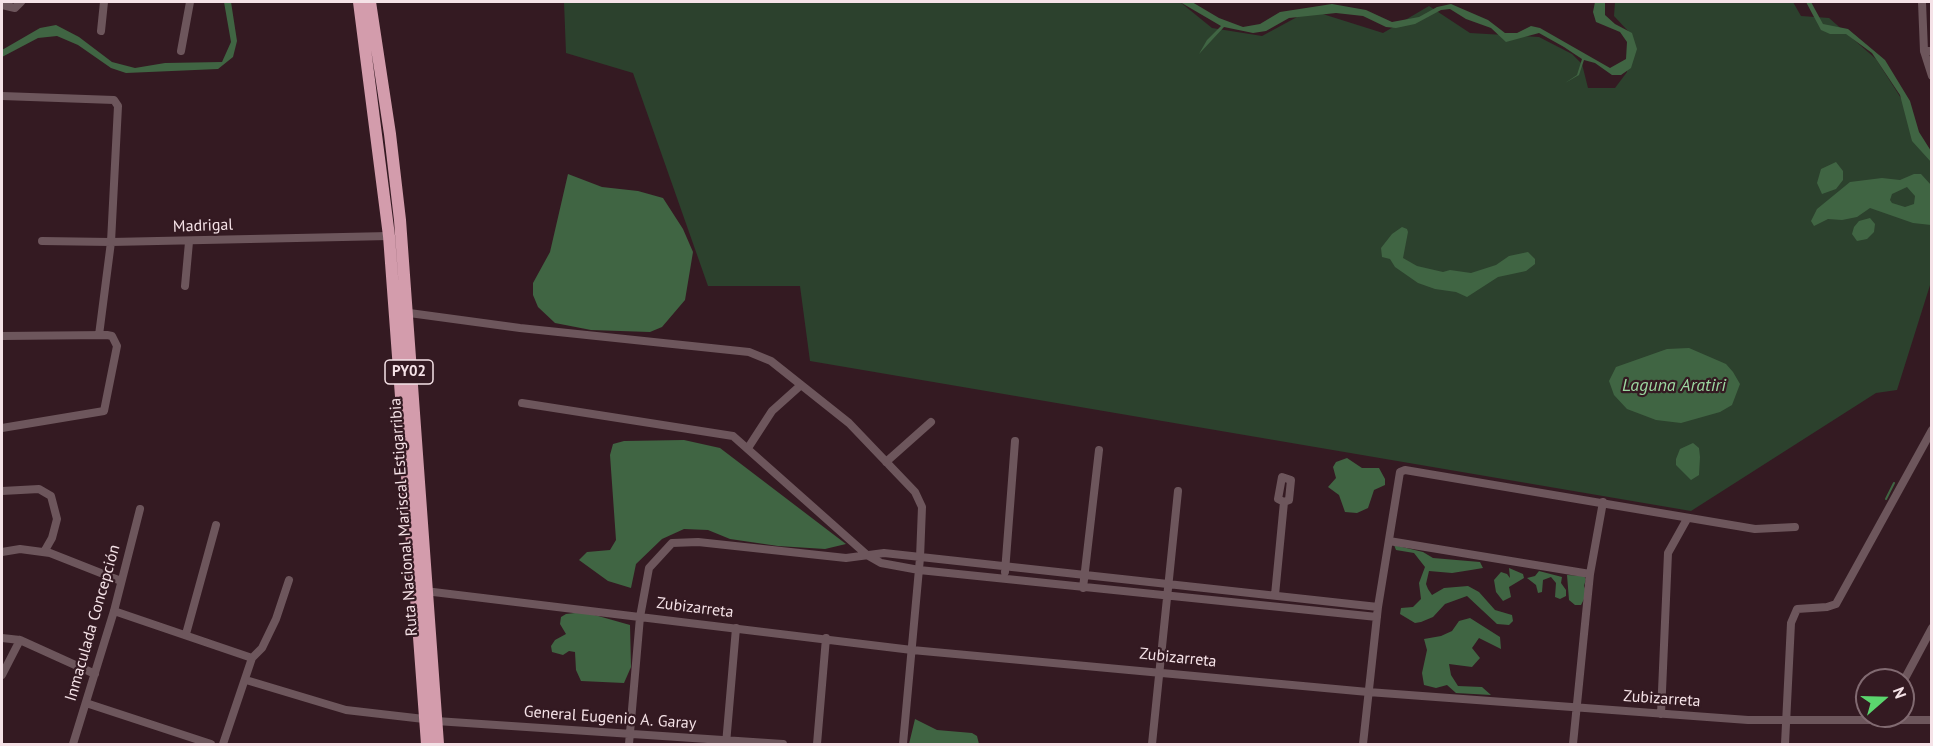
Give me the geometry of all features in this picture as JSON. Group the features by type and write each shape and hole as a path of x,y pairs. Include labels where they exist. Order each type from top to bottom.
{"highway":[{"name":"Ruta Nacional Mariscal Estigarribia","path":"359,2 400,312 425,591 430,720 428,744"},
{"name":"Ruta Nacional Mariscal Estigarribia","path":"370,2 390,134 400,220 400,312 430,720 438,744"}],"street":[{"path":"2,5 15,8 21,2"},
{"path":"101,31 104,2"},
{"path":"181,51 190,2"},
{"path":"1922,2 1932,76"},
{"path":"2,96 117,101 111,242 99,335"},
{"name":"Madrigal","path":"42,241 189,242 389,236"},
{"path":"185,286 189,242"},
{"path":"400,312 520,328 749,352 771,361 849,423 915,492 922,507 920,558 903,744"},
{"path":"2,336 112,336 117,346 104,411 2,428"},
{"path":"748,448 772,411 801,385"},
{"path":"522,403 721,432 733,436 867,555 881,563 919,570 1083,588 1377,617"},
{"path":"886,462 931,422"},
{"path":"1785,744 1791,623 1797,609 1827,608 1836,604 1932,430"},
{"path":"1004,579 1015,441"},
{"path":"1083,588 1099,450"},
{"path":"1363,744 1378,607 1397,476 1404,470 1755,529 1796,527"},
{"path":"2,491 39,489 51,496 57,519 52,538 44,552"},
{"path":"1152,744 1178,491"},
{"path":"1275,595 1284,502"},
{"path":"1573,744 1590,574 1604,502"},
{"name":"Inmaculada Concepción","path":"73,744 114,611 140,509"},
{"path":"1661,714 1668,553 1687,519"},
{"path":"186,634 216,525"},
{"path":"1389,541 1590,574"},
{"path":"629,744 640,617 649,568 672,543 698,542 846,558 884,553 1378,607"},
{"path":"2,552 20,549 44,552 121,581"},
{"path":"223,744 252,658 262,648 276,619 289,580"},
{"name":"Zubizarreta","path":"425,591 912,650 1161,671 1368,692 1661,714 1786,721 1855,720"},
{"path":"114,611 252,658"},
{"path":"726,743 736,628"},
{"path":"1911,668 1932,628"},
{"path":"2,638 20,640 95,674"},
{"path":"817,744 826,638"},
{"path":"2,675 20,640"},
{"name":"General Eugenio A. Garay","path":"246,680 346,710 430,720 726,743 783,744"},
{"path":"86,703 211,744"},
{"name":"Zubizarreta","path":"1915,720 1932,720"}],"shaded area":[{"path":"224,2 231,2 237,41 233,57 218,69 126,73 111,68 78,45 57,36 38,38 2,57 2,50 40,28 56,25 79,37 112,62 135,68 165,63 222,62 231,42"},
{"path":"564,2 1180,2 1212,28 1262,36 1310,10 1383,33 1429,6 1470,33 1539,37 1572,54 1582,64 1588,88 1615,88 1627,72 1628,31 1614,16 1615,2 1793,2 1801,16 1829,18 1876,59 1906,106 1925,152 1931,155 1931,282 1897,390 1876,393 1691,511 810,361 800,286 708,286 633,73 566,53"},
{"path":"1180,2 1192,2 1219,18 1243,27 1260,24 1280,12 1332,4 1366,10 1392,22 1419,17 1437,7 1451,4 1488,20 1505,33 1517,33 1531,26 1540,28 1610,68 1626,59 1627,42 1620,32 1596,22 1593,12 1595,2 1605,2 1605,15 1615,24 1632,33 1637,49 1631,68 1621,75 1612,75 1595,63 1584,60 1579,75 1565,83 1577,75 1582,59 1564,47 1539,33 1506,42 1491,28 1466,19 1450,9 1441,10 1415,24 1396,28 1386,27 1363,16 1336,13 1289,18 1266,31 1253,33 1224,27 1199,54 1207,40 1221,26"},
{"path":"1806,2 1811,2 1823,24 1848,29 1885,60 1910,101 1919,132 1931,151 1931,162 1912,141 1900,95 1872,53 1846,34 1830,34 1821,30"},
{"path":"1836,162 1843,171 1843,180 1836,189 1822,194 1817,183 1821,169"},
{"path":"568,174 602,187 638,191 663,198 683,229 693,252 685,300 662,327 650,332 591,330 555,323 538,307 533,295 533,283 550,252"},
{"path":"1914,174 1921,174 1931,185 1931,225 1913,223 1870,208 1857,217 1842,220 1828,219 1814,226 1811,221 1817,209 1850,182 1882,178 1900,180","holes":["1907,187 1915,196 1914,204 1905,207 1892,203 1890,200 1892,194"]},
{"path":"1870,218 1875,224 1874,232 1867,239 1857,241 1852,234 1854,227 1859,221"},
{"path":"1402,227 1408,232 1403,258 1417,266 1443,272 1450,270 1471,273 1496,265 1509,256 1528,252 1535,259 1535,264 1526,271 1498,277 1467,297 1456,292 1435,289 1418,283 1395,267 1390,259 1382,257 1381,248 1392,234"},
{"name":"Laguna Aratiri","path":"1689,348 1726,364 1733,372 1740,384 1732,405 1720,412 1681,423 1656,420 1627,409 1614,395 1609,381 1616,367 1667,349"},
{"path":"684,440 720,448 846,544 825,549 778,546 730,539 708,530 684,529 662,539 636,564 631,588 608,581 579,560 587,552 610,550 616,540 610,455 613,444 624,441"},
{"path":"1693,443 1699,448 1700,457 1699,475 1691,480 1676,465 1676,459 1680,449"},
{"path":"1347,458 1362,468 1379,468 1385,479 1385,485 1374,490 1368,508 1357,513 1345,512 1339,495 1328,487 1336,478 1333,467 1336,462"},
{"path":"1394,545 1423,552 1433,558 1480,562 1483,568 1452,573 1429,571 1426,584 1428,589 1432,595 1444,588 1468,586 1479,592 1495,610 1512,615 1513,621 1509,625 1497,624 1467,596 1445,604 1433,617 1421,622 1415,623 1400,614 1401,608 1413,607 1421,599 1419,583 1425,567 1414,553 1396,550"},
{"path":"1509,568 1523,574 1524,578 1509,587 1511,597 1503,601 1496,592 1494,580 1501,572 1510,578"},
{"path":"1539,571 1562,577 1561,583 1566,590 1566,596 1560,599 1555,597 1556,583 1551,577 1543,580 1542,592 1538,593 1536,585 1527,578 1535,576"},
{"path":"1567,575 1584,576 1586,579 1584,586 1587,593 1581,605 1575,605 1569,600"},
{"path":"584,612 630,625 631,667 624,683 581,681 576,670 575,652 569,651 563,655 552,652 551,646 555,640 566,634 560,624 561,617 566,614"},
{"path":"1470,618 1500,637 1501,649 1479,638 1472,648 1480,658 1472,667 1449,664 1451,675 1458,686 1482,687 1491,695 1456,693 1447,685 1436,688 1424,685 1422,673 1427,650 1424,639 1452,631 1459,621"},
{"path":"915,719 937,730 972,733 977,736 979,744 909,744"}],"waterway":[{"path":"1886,499 1894,483"}]}
